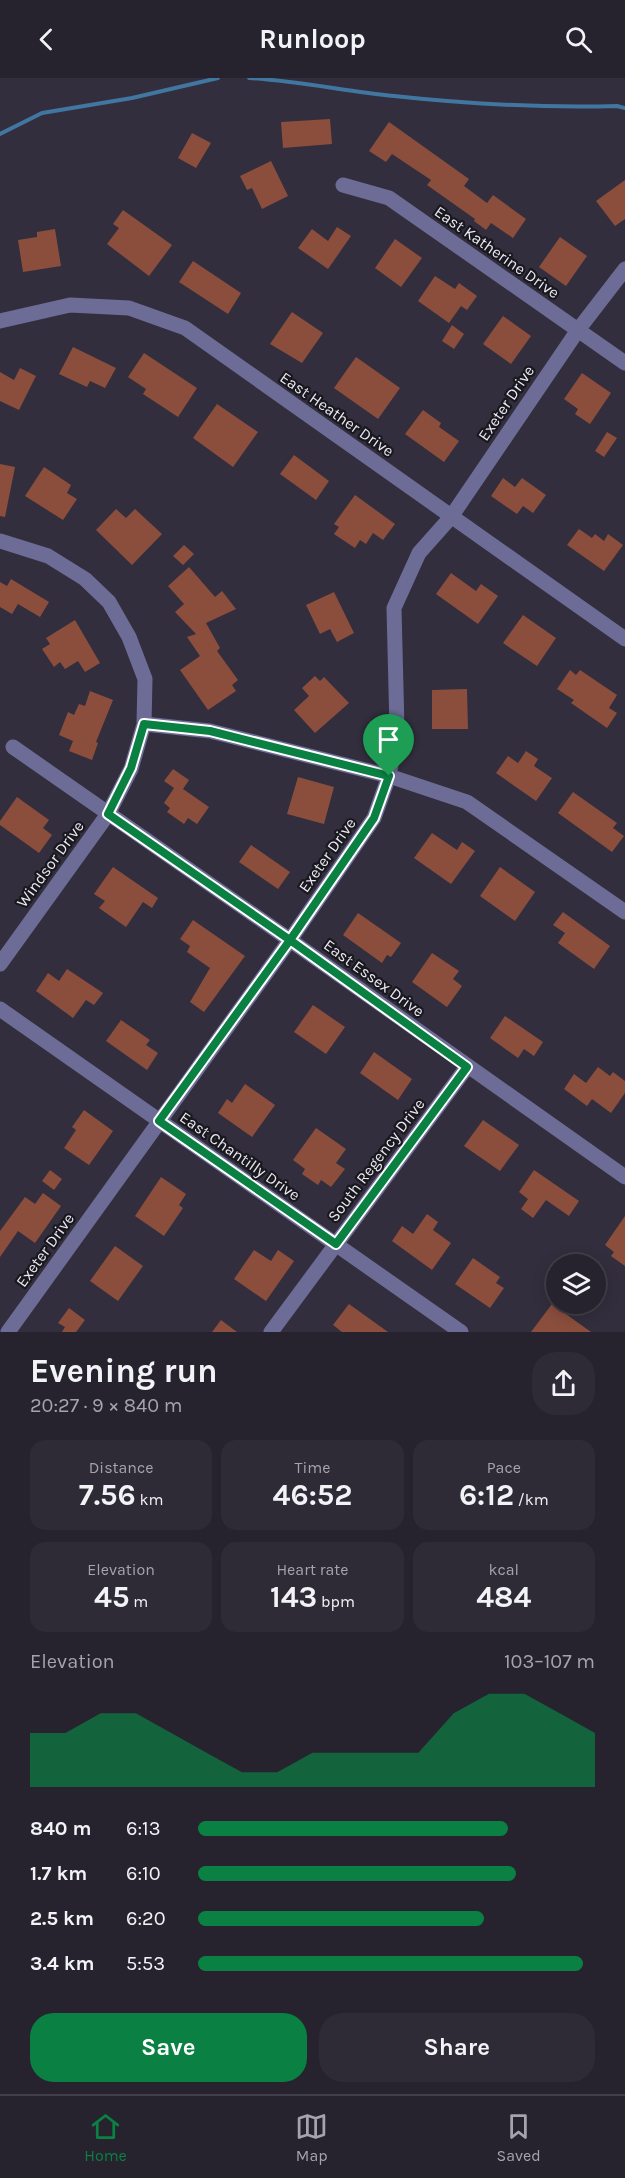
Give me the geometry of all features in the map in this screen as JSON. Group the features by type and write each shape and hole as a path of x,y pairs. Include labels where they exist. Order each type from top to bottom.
{"street":[{"name":"East Katherine Drive","path":"342,185 389,198 625,363"},
{"name":"Exeter Drive","path":"8,1332 290,940 374,818 389,776 397,729 394,608 419,553 451,517 578,330 625,269"},
{"name":"East Heather Drive","path":"0,321 70,304 129,308 185,328 625,639"},
{"name":"Windsor Drive","path":"0,541 48,556 85,579 109,602 129,637 145,679 144,724 131,768 108,814 0,964"},
{"path":"144,724 210,731 389,776 467,802 625,912"},
{"name":"East Essex Drive","path":"13,747 625,1177"},
{"name":"East Chantilly Drive","path":"0,1009 461,1332"},
{"name":"South Regency Drive","path":"272,1332 467,1067"}],"building":[{"path":"330,119 332,144 283,148 281,122"},
{"path":"389,122 469,179 464,186 487,203 493,195 526,219 513,238 491,223 486,230 474,221 475,219 427,185 431,180 392,154 386,162 369,151"},
{"path":"192,133 211,143 196,168 178,158"},
{"path":"271,161 288,196 262,209 252,188 247,190 240,176"},
{"path":"625,180 625,219 615,226 596,201"},
{"path":"123,210 172,245 149,276 107,244 119,228 113,224"},
{"path":"337,227 351,236 328,269 298,248 312,229 328,241"},
{"path":"55,229 61,266 23,272 18,240 37,237 37,232"},
{"path":"560,237 587,256 566,286 539,267"},
{"path":"395,239 422,258 401,287 375,268"},
{"path":"193,261 241,293 228,314 179,282"},
{"path":"435,276 455,289 459,283 477,296 467,310 461,306 449,323 418,301"},
{"path":"292,312 323,333 302,363 270,344"},
{"path":"503,316 531,336 511,364 483,344"},
{"path":"452,325 464,334 454,349 442,341"},
{"path":"73,347 116,368 105,388 90,381 87,387 59,374"},
{"path":"144,353 197,388 178,417 143,394 146,389 128,377"},
{"path":"356,357 400,388 378,419 334,388"},
{"path":"20,368 36,376 19,410 0,401 0,372 14,380"},
{"path":"582,373 611,393 590,424 575,414 578,409 564,399"},
{"path":"217,404 258,432 233,467 193,438"},
{"path":"423,410 441,423 439,427 459,441 444,462 405,434"},
{"path":"607,432 617,438 604,457 595,451"},
{"path":"294,455 329,481 316,500 280,474"},
{"path":"0,464 15,467 5,517 0,516"},
{"path":"44,467 71,485 67,493 77,499 63,520 25,496"},
{"path":"503,478 515,487 522,478 546,495 533,513 523,506 517,514 491,496"},
{"path":"355,495 395,524 383,540 373,533 366,544 360,540 355,548 334,534 339,527 334,524"},
{"path":"116,509 126,518 135,509 162,534 132,565 96,530"},
{"path":"579,529 592,538 595,534 604,541 608,534 623,545 604,571 567,545"},
{"path":"184,545 194,554 183,565 173,556"},
{"path":"189,567 215,597 222,591 236,609 206,623 220,648 217,651 238,680 232,685 236,691 208,710 180,670 200,656 187,637 196,634 175,612 184,604 168,586"},
{"path":"451,573 476,591 481,584 498,596 478,624 436,594"},
{"path":"11,579 49,602 40,617 18,604 12,614 0,607 0,582 7,586"},
{"path":"334,592 354,633 337,642 330,629 320,634 306,605"},
{"path":"523,615 556,638 537,666 503,643"},
{"path":"75,620 100,663 85,672 78,661 65,669 60,662 54,667 42,649 50,644 46,638"},
{"path":"570,670 576,675 580,670 617,695 609,708 617,713 607,728 571,703 574,700 557,689"},
{"path":"315,676 320,681 324,677 349,703 315,733 294,710 309,696 302,688"},
{"path":"467,689 468,729 432,729 432,690"},
{"path":"90,691 113,700 96,742 98,743 92,760 69,751 73,741 59,735 68,712 74,715 79,704 85,706"},
{"path":"526,751 538,759 534,766 552,778 536,801 496,773 508,756 518,763"},
{"path":"173,769 189,780 183,789 209,807 197,824 188,818 184,824 167,812 170,808 164,803 174,788 164,781"},
{"path":"298,777 334,787 324,824 287,814"},
{"path":"573,792 617,823 613,828 624,836 612,852 558,813"},
{"path":"17,797 49,820 43,828 52,835 39,853 0,825 0,821"},
{"path":"432,833 457,850 462,842 475,851 451,884 414,858"},
{"path":"251,845 290,872 278,889 239,862"},
{"path":"113,867 158,898 152,908 143,902 126,927 99,908 105,901 94,894"},
{"path":"500,867 535,892 515,921 480,896"},
{"path":"563,912 610,946 594,969 558,943 565,933 553,925"},
{"path":"358,913 401,943 391,957 387,955 382,963 343,935"},
{"path":"193,920 245,956 204,1012 190,1002 210,968 187,952 190,946 180,939"},
{"path":"432,953 459,971 453,979 462,986 447,1007 412,982"},
{"path":"67,969 103,993 94,1005 86,1000 73,1018 36,991 48,973 59,981"},
{"path":"313,1005 345,1027 326,1054 294,1032"},
{"path":"505,1016 543,1042 534,1056 524,1049 518,1058 490,1038"},
{"path":"121,1020 150,1040 146,1045 158,1053 147,1070 106,1041"},
{"path":"374,1052 412,1079 398,1100 360,1073"},
{"path":"598,1067 610,1076 613,1072 625,1081 625,1093 611,1113 592,1099 587,1106 564,1089 574,1074 586,1083"},
{"path":"245,1084 275,1105 252,1137 218,1113 227,1099 232,1103"},
{"path":"84,1110 113,1131 89,1165 64,1148 76,1130 72,1127"},
{"path":"483,1120 519,1145 500,1171 464,1146"},
{"path":"316,1128 346,1149 336,1163 345,1169 331,1187 321,1180 318,1185 302,1174 305,1169 293,1160"},
{"path":"50,1170 62,1179 54,1190 42,1181"},
{"path":"534,1170 579,1201 569,1216 546,1200 533,1218 521,1209 528,1199 519,1192"},
{"path":"161,1177 186,1194 179,1205 183,1208 164,1236 135,1216"},
{"path":"43,1193 61,1206 35,1243 18,1231 0,1257 0,1231 25,1197 35,1204"},
{"path":"427,1214 438,1222 433,1230 451,1243 432,1270 392,1241 402,1226 413,1234"},
{"path":"625,1216 625,1266 611,1256 614,1252 605,1245"},
{"path":"115,1246 143,1266 118,1301 90,1281"},
{"path":"254,1250 271,1261 278,1250 294,1261 266,1301 234,1279"},
{"path":"473,1258 500,1277 496,1283 504,1288 490,1308 455,1284"},
{"path":"349,1304 388,1332 342,1332 333,1325"},
{"path":"69,1308 85,1320 76,1332 62,1332 65,1327 58,1323"},
{"path":"546,1312 546,1314 566,1314 591,1332 531,1332"},
{"path":"221,1320 237,1332 212,1332"}],"waterway":[{"path":"0,134 42,113 132,98 218,78"},
{"path":"249,78 450,101 625,108"}],"route":[{"path":"389,776 210,731 144,724 131,768 108,814 290,940 467,1067 336,1244 159,1121 290,940 374,818 389,776"}]}
